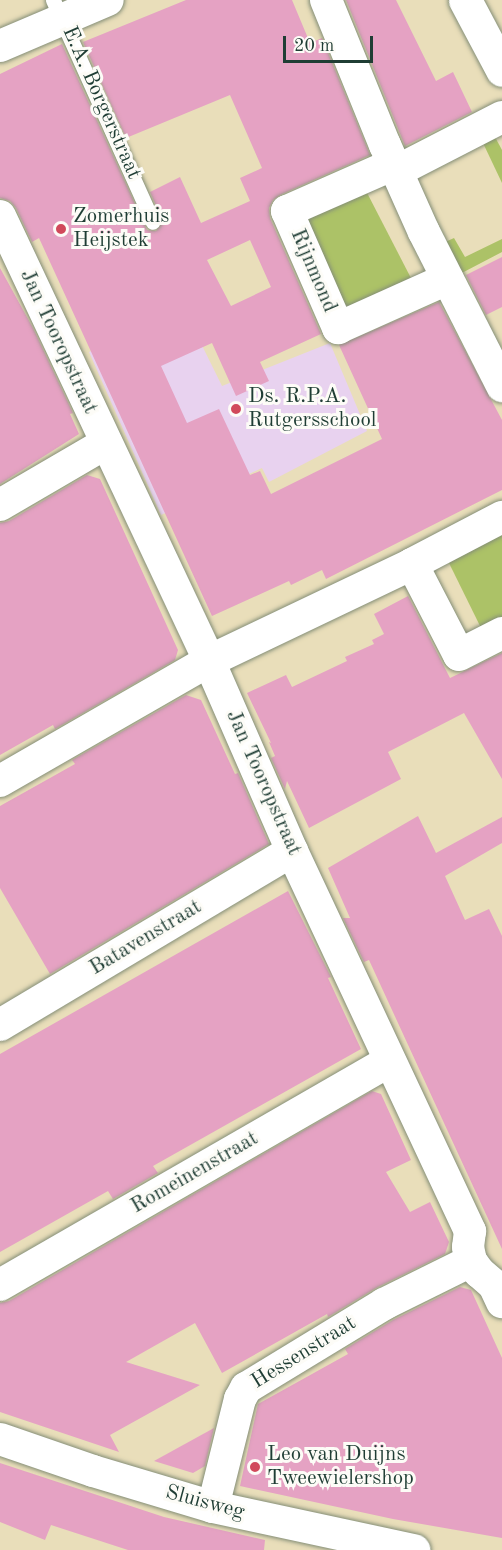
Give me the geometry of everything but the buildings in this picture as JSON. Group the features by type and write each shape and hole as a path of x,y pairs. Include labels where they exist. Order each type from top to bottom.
{"street":[{"name":"E.A. Borgerstraat","path":"0,46 58,9 108,0"},
{"path":"326,0 395,168 447,279 502,386"},
{"path":"465,0 502,70"},
{"name":"Rijnmond","path":"447,279 338,328 287,211 395,168 502,117"},
{"name":"Jan Tooropstraat","path":"0,216 10,265 106,443 209,661 292,851 389,1062 470,1231 468,1247 471,1261"},
{"path":"0,505 106,443"},
{"path":"0,781 209,661 412,564 502,517"},
{"path":"412,564 459,655 502,633"},
{"name":"Batavenstraat","path":"0,1025 292,851"},
{"name":"Romeinenstraat","path":"0,1285 389,1062"},
{"path":"471,1261 479,1272 494,1285 502,1302"},
{"name":"Hessenstraat","path":"213,1507 240,1399 246,1388 384,1304 471,1261"},
{"name":"Sluisweg","path":"0,1438 93,1471 213,1507 394,1548"}],"lane":[{"name":"E.A. Borgerstraat","path":"58,9 153,222"}],"shaded area":[{"name":"Ds. R.P.A. Rutgersschool","path":"185,311 222,386 330,343 367,431 269,482 262,468 161,515 89,352"}],"green space":[{"path":"495,137 502,150 502,183 483,143"},
{"path":"363,185 413,282 350,307 341,302 306,216"},
{"path":"454,238 465,257 502,239 502,252 458,275 443,243"},
{"path":"502,534 502,623 483,632 448,561"}],"place":[{"name":"Zomerhuis Heijstek","path":"61,229"},
{"name":"Ds. R.P.A. Rutgersschool","path":"236,409"},
{"name":"Leo van Duijns Tweewielershop","path":"255,1467"}]}
